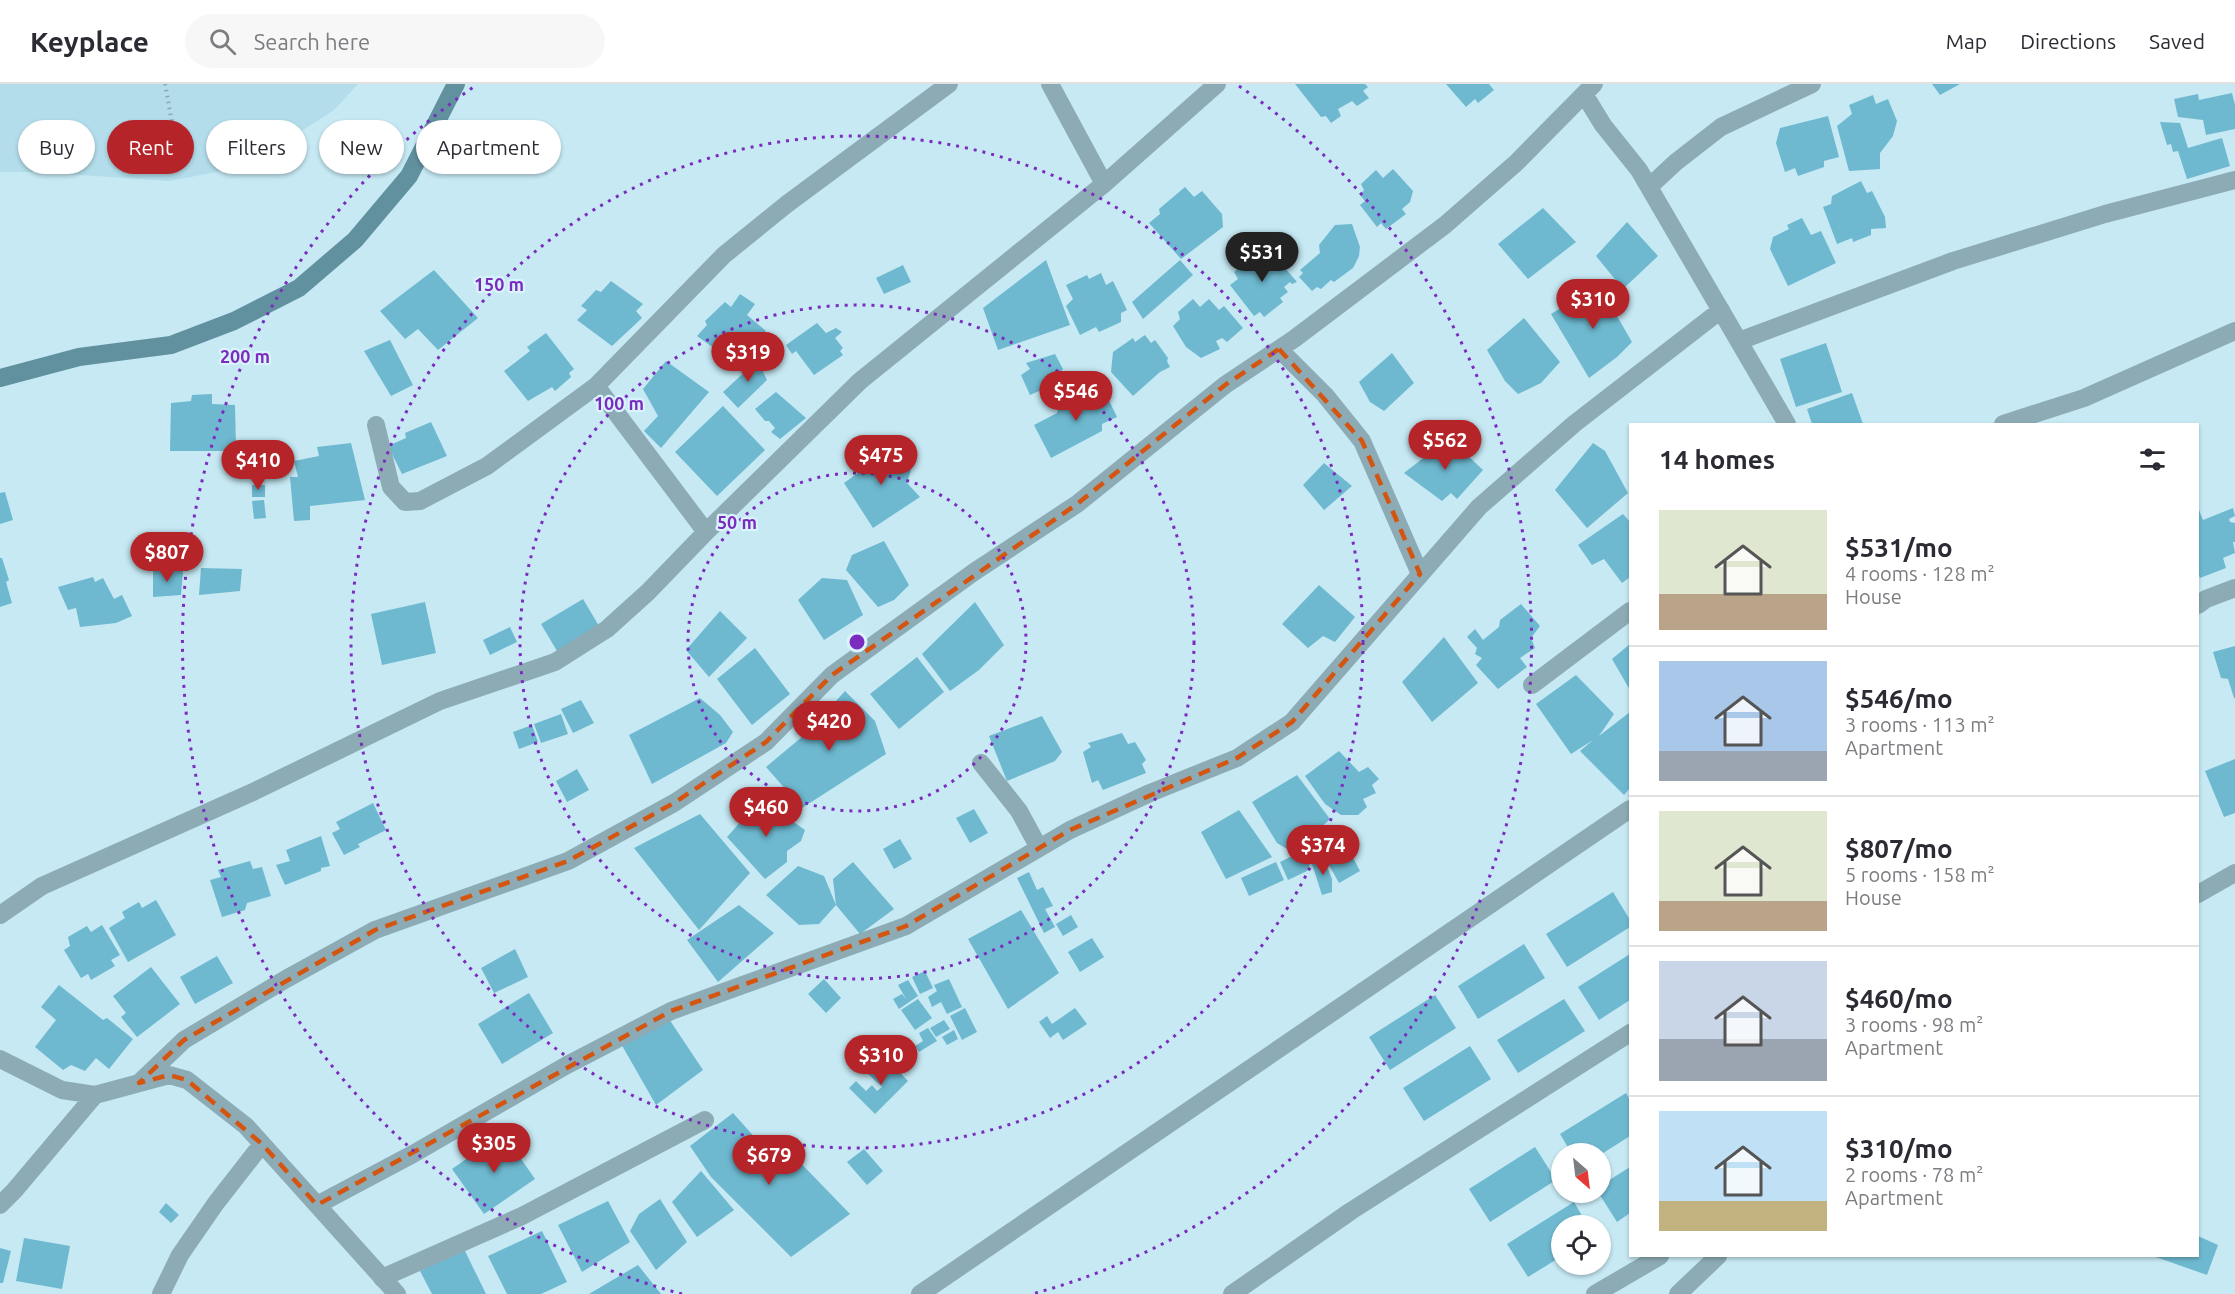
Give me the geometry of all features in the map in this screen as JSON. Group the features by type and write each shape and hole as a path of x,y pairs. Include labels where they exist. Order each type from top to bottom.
{"main road":[{"path":"0,378 79,357 171,345 234,321 299,288 355,240 409,176 456,84"}],"street":[{"path":"376,425 391,487 405,502 420,501 487,466 596,386 724,255 787,204 949,84"},
{"path":"1050,84 1104,184"},
{"path":"0,915 42,886 253,792 440,700 555,662 608,629 860,381 1104,184 1217,84"},
{"path":"1649,187 1676,162 1721,127 1812,84"},
{"path":"139,1083 184,1040 286,979 375,930 568,861 674,803 766,742 832,675 974,572 1077,504 1225,385 1377,278 1445,225 1516,163 1589,89 1603,125 1639,170 1786,423"},
{"path":"1738,341 1953,261 2105,214 2235,180"},
{"path":"317,1205 413,1154 567,1065 671,1011 906,926 1070,830 1150,793 1237,758 1292,722 1479,507 1574,424 1721,310"},
{"path":"2006,423 2084,398 2235,331"},
{"path":"1279,349 1325,395 1362,441 1420,574"},
{"path":"596,386 706,532"},
{"path":"2199,605 2206,599 2235,588"},
{"path":"1532,685 1629,612"},
{"path":"981,763 1019,811 1039,848"},
{"path":"920,1294 1629,810"},
{"path":"2199,893 2235,873"},
{"path":"1232,1294 1352,1211 1629,1035"},
{"path":"0,1059 62,1090 95,1095 170,1075 187,1080 246,1125 397,1294"},
{"path":"0,1205 95,1095"},
{"path":"382,1278 522,1216 705,1120"},
{"path":"161,1294 180,1255 216,1203 262,1144"},
{"path":"1595,1294 1658,1257"},
{"path":"1678,1294 1717,1257"}],"path":[{"path":"165,84 171,120"}],"highlighted area":[{"path":"1279,349 1362,441 1420,574 1292,722 1237,758 1070,830 906,926 671,1011 317,1205 262,1144 187,1080 169,1075 139,1083 184,1040 375,930 568,861 674,803 766,742 832,675 1077,504 1225,385"}],"shaded area":[{"path":"0,84 358,84 334,110 307,127 307,120 206,120 206,174 170,181 67,174 95,174 95,120 18,120 18,172 0,172"}],"building":[{"path":"1295,84 1365,84 1368,87 1363,91 1369,98 1357,106 1352,101 1338,109 1341,116 1331,123 1326,116 1321,117"},
{"path":"1446,84 1489,84 1494,90 1478,103 1475,99 1466,107"},
{"path":"1932,84 1960,84 1940,95"},
{"path":"2232,93 2235,105 2235,129 2206,135 2203,120 2178,117 2174,99 2198,94 2199,100"},
{"path":"1873,95 1876,104 1888,99 1897,121 1893,136 1880,153 1880,169 1849,171 1837,126 1852,114 1849,105"},
{"path":"1828,116 1839,157 1824,161 1824,167 1798,176 1795,168 1785,172 1776,143 1780,128"},
{"path":"2160,122 2180,123 2188,148 2222,138 2230,166 2187,179 2178,151 2173,152 2171,144 2167,145"},
{"path":"1393,169 1413,191 1410,202 1402,209 1406,214 1386,229 1381,223 1377,227 1360,205 1365,201 1360,195 1364,190 1361,184 1376,170 1383,178"},
{"path":"1861,181 1867,193 1872,191 1885,217 1886,228 1871,229 1871,235 1853,242 1852,238 1837,244 1823,207 1831,204 1832,196"},
{"path":"1185,187 1194,197 1202,191 1222,214 1223,227 1181,259 1149,223 1160,214 1159,209"},
{"path":"1543,208 1576,242 1528,279 1498,244"},
{"path":"1802,218 1811,235 1821,231 1836,263 1788,286 1770,249 1773,237 1789,229 1787,225"},
{"path":"1627,222 1658,256 1623,289 1596,256"},
{"path":"1352,224 1360,247 1359,256 1353,268 1334,282 1331,280 1321,289 1317,287 1312,291 1299,277 1303,273 1300,270 1320,253 1319,245 1335,225"},
{"path":"1256,250 1264,261 1275,254 1297,282 1292,284 1290,282 1284,287 1288,292 1280,298 1283,302 1264,317 1260,312 1254,316 1230,285 1238,279 1234,272 1242,265 1241,261"},
{"path":"1046,260 1070,325 998,350 983,308"},
{"path":"1180,260 1193,275 1143,319 1132,302"},
{"path":"903,265 911,282 884,294 876,278"},
{"path":"434,270 478,318 438,350 418,329 405,339 380,311"},
{"path":"1101,273 1106,285 1113,281 1127,310 1121,313 1121,322 1099,332 1096,327 1080,335 1066,306 1073,299 1066,285 1087,275 1089,279"},
{"path":"611,281 643,304 636,311 642,318 612,346 577,320 587,310 581,306 596,290 601,292"},
{"path":"1599,285 1632,342 1617,357 1589,378 1551,314"},
{"path":"740,294 755,304 747,315 766,331 758,340 762,342 749,354 745,352 733,362 697,336 707,325 705,321 725,302 731,307"},
{"path":"1193,299 1200,307 1209,299 1219,310 1224,306 1243,328 1227,342 1222,338 1216,341 1220,349 1201,358 1186,347 1173,326 1180,319 1178,312"},
{"path":"1524,318 1560,362 1541,383 1518,394 1505,381 1487,350"},
{"path":"817,323 826,333 836,328 842,332 835,338 843,348 840,351 843,355 814,375 796,351 792,354 786,345"},
{"path":"546,333 574,369 569,373 571,377 555,391 552,387 528,401 504,371 530,351 527,347"},
{"path":"1145,335 1151,343 1155,340 1168,358 1170,367 1160,372 1133,396 1111,372 1113,352 1133,338 1135,342"},
{"path":"390,340 413,385 391,396 364,351"},
{"path":"1826,343 1842,392 1796,407 1780,359"},
{"path":"1392,353 1414,383 1384,411 1370,402 1359,382"},
{"path":"1055,354 1063,369 1059,373 1065,385 1048,394 1044,389 1030,395 1021,375 1030,369 1026,363"},
{"path":"762,356 771,365 763,372 767,380 738,408 723,392"},
{"path":"666,361 709,392 661,448 644,431 658,416 643,389"},
{"path":"1102,386 1117,417 1102,424 1102,431 1051,458 1034,425 1057,413 1058,408"},
{"path":"776,392 806,418 780,439 771,432 775,428 769,421 765,421 755,409"},
{"path":"1852,393 1863,423 1812,423 1807,409"},
{"path":"212,394 212,404 235,405 236,448 224,451 170,451 171,403 191,401 192,395"},
{"path":"723,406 765,450 717,496 675,452"},
{"path":"431,422 447,456 402,474 388,446 406,438 405,433"},
{"path":"1449,438 1483,470 1457,499 1451,493 1442,501 1404,473"},
{"path":"351,443 365,500 310,506 310,520 294,521 290,477 298,477 294,461 319,456 317,447"},
{"path":"879,443 888,457 906,460 911,470 907,483 920,497 873,528 844,483 862,470 857,462"},
{"path":"1593,443 1605,451 1628,493 1587,528 1555,490"},
{"path":"1324,463 1352,486 1324,510 1303,485"},
{"path":"252,485 265,485 265,497 252,497"},
{"path":"5,492 13,520 0,524 0,493"},
{"path":"264,500 266,518 254,519 252,501"},
{"path":"2233,508 2235,516 2229,519 2230,522 2235,523 2235,542 2233,542 2235,553 2223,558 2226,568 2200,578 2199,510 2203,520"},
{"path":"1623,514 1629,521 1629,578 1622,583 1604,559 1592,565 1578,545"},
{"path":"884,541 909,585 894,600 878,607 846,570 852,555"},
{"path":"0,558 2,558 9,580 6,582 12,603 0,607"},
{"path":"201,568 242,569 240,591 199,595"},
{"path":"153,570 183,571 181,595 153,597"},
{"path":"93,577 95,582 103,578 114,599 122,595 132,616 116,623 80,627 76,608 68,610 58,587"},
{"path":"822,578 847,580 863,615 824,640 798,600"},
{"path":"1319,585 1355,617 1335,642 1323,636 1308,648 1282,624"},
{"path":"583,599 599,626 557,651 541,624"},
{"path":"425,602 436,653 382,665 371,614"},
{"path":"975,602 1004,645 979,670 950,691 922,654"},
{"path":"1521,604 1540,626 1531,638 1535,648 1520,658 1527,667 1498,689 1476,665 1482,658 1475,654 1477,648 1467,637 1475,629 1483,640 1499,627 1500,620"},
{"path":"720,611 747,638 709,677 686,650"},
{"path":"510,627 517,642 490,655 483,640"},
{"path":"1444,637 1478,683 1432,722 1402,682"},
{"path":"1629,645 1629,688 1612,659"},
{"path":"2235,646 2234,698 2228,679 2221,678 2213,652"},
{"path":"755,648 790,694 752,725 717,679"},
{"path":"917,657 944,692 899,729 870,694"},
{"path":"1576,675 1614,714 1599,736 1629,713 1629,789 1624,795 1580,751 1593,740 1571,754 1536,704"},
{"path":"845,691 875,721 886,754 802,808 766,767 809,731"},
{"path":"700,698 720,715 733,732 726,743 652,784 629,735"},
{"path":"581,700 594,723 573,733 561,709"},
{"path":"561,714 568,734 541,743 534,724"},
{"path":"1042,716 1062,752 1055,761 1007,781 989,736"},
{"path":"532,725 538,742 519,749 513,732"},
{"path":"1122,733 1128,744 1135,742 1146,760 1142,764 1146,773 1103,790 1098,780 1092,783 1083,752 1091,747 1088,743"},
{"path":"1339,751 1359,772 1368,767 1379,779 1372,785 1376,793 1363,799 1367,807 1358,815 1341,815 1325,804 1305,776"},
{"path":"2235,759 2235,813 2224,817 2205,771"},
{"path":"577,769 589,790 567,802 556,781"},
{"path":"1297,775 1330,819 1313,835 1287,849 1277,843 1252,802"},
{"path":"761,799 805,830 801,841 787,851 787,862 765,879 727,837"},
{"path":"373,803 386,830 358,844 360,847 344,855 332,833 340,829 336,822"},
{"path":"974,809 988,833 970,843 956,818"},
{"path":"1239,810 1272,857 1226,879 1201,832"},
{"path":"700,814 750,873 699,930 634,848"},
{"path":"1341,835 1360,871 1339,883 1319,847"},
{"path":"321,836 330,866 285,885 276,865 290,861 286,850"},
{"path":"900,839 912,859 894,869 883,849"},
{"path":"1304,850 1310,863 1307,871 1288,880 1280,862"},
{"path":"1323,857 1332,879 1332,892 1322,895 1311,861"},
{"path":"250,861 253,869 262,867 271,896 247,903 245,910 222,917 210,880 221,877 218,870"},
{"path":"853,862 894,909 860,934 836,905 833,879"},
{"path":"1276,862 1284,880 1249,896 1241,878"},
{"path":"798,866 824,876 836,905 819,924 799,925 766,895"},
{"path":"1029,872 1037,890 1043,887 1053,906 1045,909 1055,927 1044,933 1017,878"},
{"path":"1613,892 1629,918 1629,928 1567,967 1546,934"},
{"path":"156,900 176,935 128,962 109,928 125,918 122,912 139,902 142,908"},
{"path":"739,905 774,933 718,982 687,940"},
{"path":"1021,910 1059,973 1008,1009 968,939"},
{"path":"1071,915 1078,927 1063,936 1056,924"},
{"path":"102,925 120,955 111,960 115,966 91,980 88,974 81,978 64,950 70,946 68,937 87,926 91,932"},
{"path":"1092,938 1104,957 1080,972 1068,952"},
{"path":"1524,944 1545,978 1478,1019 1458,986"},
{"path":"515,949 528,977 494,993 481,968"},
{"path":"1629,955 1629,1001 1599,1020 1578,987"},
{"path":"217,956 233,983 195,1004 180,977"},
{"path":"151,967 180,1004 137,1037 121,1017 126,1013 113,996"},
{"path":"925,971 933,988 920,994 912,977"},
{"path":"824,979 841,998 826,1013 808,994"},
{"path":"949,979 962,1007 947,1014 941,1002 932,1007 928,997 937,991 934,985"},
{"path":"908,980 918,996 899,1009 893,999 902,994 906,999 898,985"},
{"path":"59,985 103,1020 107,1018 133,1039 109,1069 96,1058 85,1071 71,1065 63,1070 35,1047 56,1020 41,1007"},
{"path":"529,993 553,1033 502,1064 478,1024"},
{"path":"1435,995 1456,1028 1390,1070 1369,1037"},
{"path":"918,999 932,1018 915,1030 901,1010"},
{"path":"1564,999 1585,1031 1518,1073 1497,1040"},
{"path":"965,1008 977,1032 962,1040 950,1016"},
{"path":"1075,1008 1087,1024 1063,1040 1058,1032 1050,1038 1039,1022 1047,1016 1052,1024"},
{"path":"669,1019 703,1070 656,1105 620,1042"},
{"path":"944,1020 950,1029 936,1037 930,1028"},
{"path":"928,1028 937,1041 919,1052 915,1046 923,1041 919,1033"},
{"path":"954,1030 958,1039 947,1045 942,1037"},
{"path":"1470,1046 1491,1079 1424,1121 1403,1088"},
{"path":"885,1057 908,1081 875,1114 849,1088 856,1081 866,1091 872,1085 877,1091 882,1087 868,1074"},
{"path":"1626,1093 1629,1098 1629,1137 1611,1148 1611,1143 1565,1143 1560,1134"},
{"path":"733,1113 774,1159 788,1150 850,1214 791,1257 711,1177 690,1146"},
{"path":"503,1133 535,1179 484,1214 452,1169"},
{"path":"1535,1147 1551,1172 1551,1183 1490,1222 1469,1189"},
{"path":"864,1149 883,1171 867,1185 847,1162"},
{"path":"1629,1168 1629,1214 1617,1222 1605,1203 1611,1203 1611,1179"},
{"path":"701,1171 734,1210 697,1237 672,1202"},
{"path":"660,1199 687,1242 656,1270 630,1231 639,1214"},
{"path":"608,1201 630,1242 582,1272 558,1225"},
{"path":"166,1203 179,1215 171,1223 159,1212"},
{"path":"1575,1203 1582,1215 1553,1215"},
{"path":"1551,1216 1551,1263 1528,1277 1507,1244"},
{"path":"542,1231 567,1282 541,1294 507,1294 488,1256"},
{"path":"2199,1236 2218,1245 2207,1275 2156,1257 2199,1257"},
{"path":"24,1238 70,1246 62,1289 16,1281"},
{"path":"0,1248 11,1251 3,1283 0,1283"},
{"path":"464,1249 486,1294 432,1294 420,1271"},
{"path":"638,1265 661,1294 589,1294"}]}
